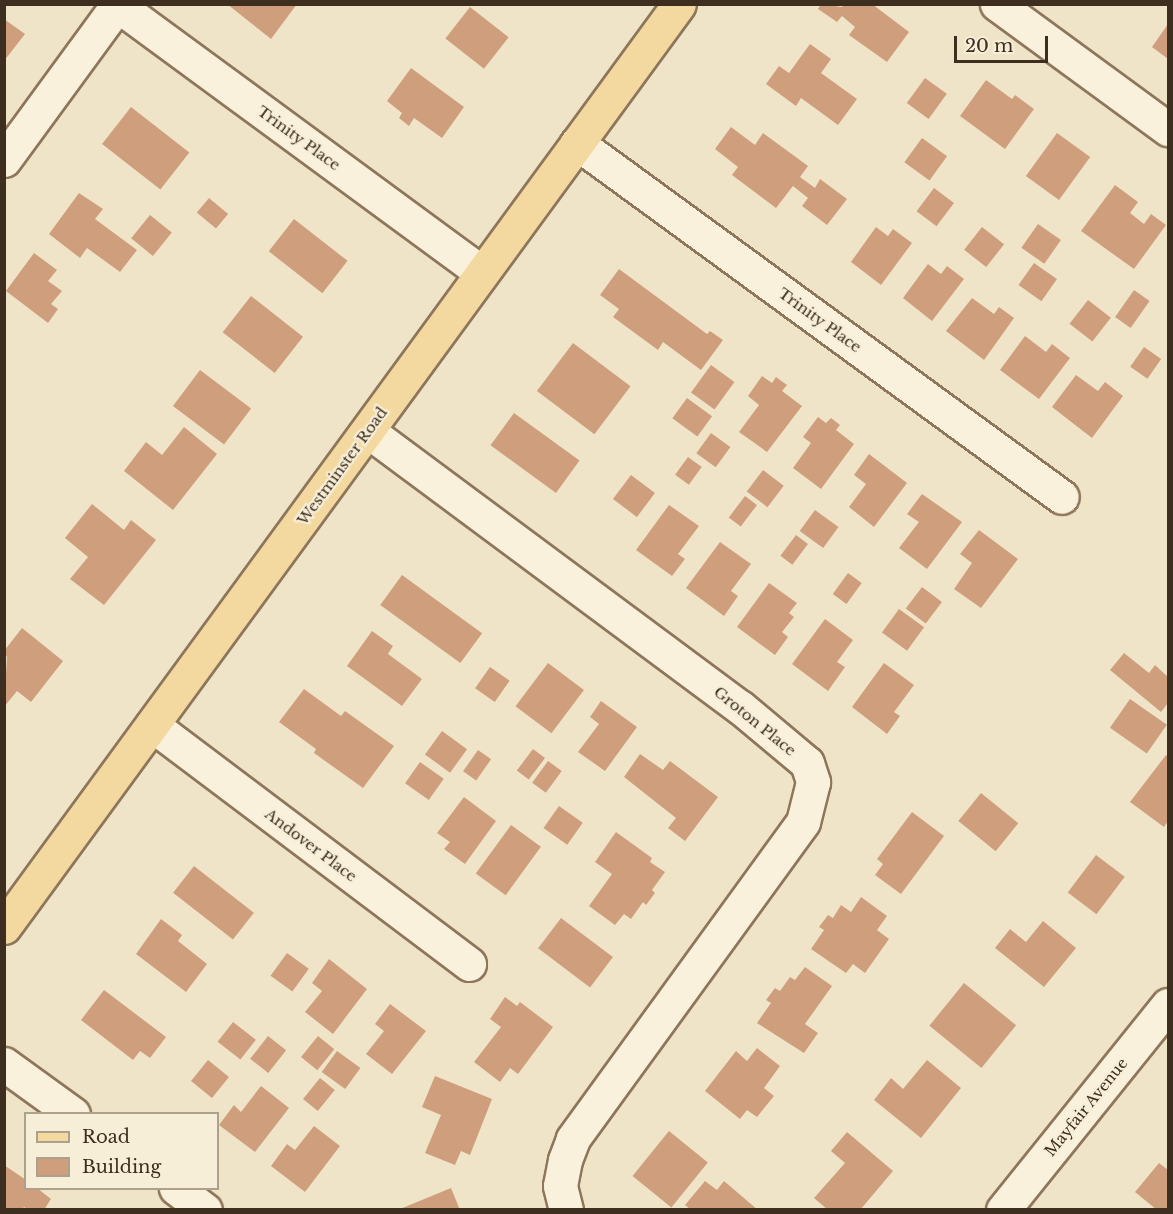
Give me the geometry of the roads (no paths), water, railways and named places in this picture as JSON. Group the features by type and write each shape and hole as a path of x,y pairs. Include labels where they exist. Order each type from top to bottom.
{"main road":[{"name":"Westminster Road","path":"4,927 679,4"}],"street":[{"path":"997,4 1168,129"},
{"name":"Trinity Place","path":"117,5 481,272"},
{"path":"4,160 117,5"},
{"name":"Trinity Place","path":"578,143 1062,497"},
{"name":"Groton Place","path":"368,431 740,706 807,763 813,782 803,822 573,1139 565,1160 560,1186 566,1209"},
{"name":"Andover Place","path":"152,726 469,964"},
{"name":"Mayfair Avenue","path":"1003,1209 1163,1023"},
{"path":"4,1064 72,1112"},
{"path":"179,1190 205,1209"}]}
